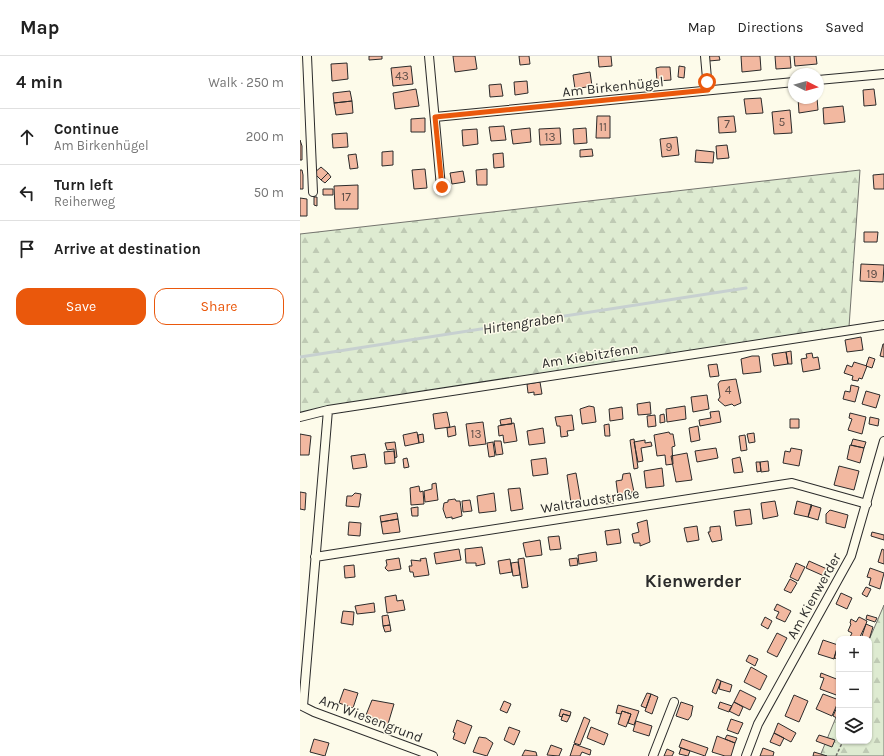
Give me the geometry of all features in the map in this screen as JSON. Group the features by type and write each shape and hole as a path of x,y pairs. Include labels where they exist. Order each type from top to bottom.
{"street":[{"path":"307,56 313,192"},
{"path":"430,56 442,187"},
{"path":"704,56 707,86"},
{"path":"824,79 884,74"},
{"name":"Am Birkenhügel","path":"435,117 707,86 788,82"},
{"name":"Am Kiebitzfenn","path":"300,417 328,410 884,325"},
{"path":"301,705 328,410"},
{"name":"Am Kienwerder","path":"746,756 758,724 851,556 884,441"},
{"name":"Waltraudstraße","path":"315,557 792,483 867,504"},
{"path":"653,756 674,702"},
{"name":"Am Wiesengrund","path":"301,705 314,712 433,756"}],"path":[{"path":"836,756 841,744"}],"green space":[{"path":"860,170 849,327 300,414 300,234"},
{"path":"884,605 884,756 820,756 836,717 836,744 872,744 872,636 871,636"}],"building":[{"path":"369,56 382,56 382,59 369,60"},
{"path":"453,56 475,56 477,69 455,72"},
{"path":"519,56 529,56 530,64 520,65"},
{"path":"598,56 611,56 612,66 599,67"},
{"path":"709,56 719,56 720,60 709,61"},
{"path":"741,56 760,56 761,70 742,72"},
{"path":"775,56 790,56 791,68 776,69"},
{"path":"794,56 816,56 817,64 795,66"},
{"path":"347,63 348,79 332,81 331,64"},
{"path":"411,66 413,84 393,86 391,68"},
{"path":"679,66 685,67 684,78 678,77"},
{"path":"670,67 671,80 657,81 656,68"},
{"path":"590,72 592,86 575,89 573,75"},
{"path":"527,81 528,93 515,95 514,82"},
{"path":"501,84 503,96 490,97 489,85"},
{"path":"416,89 419,106 395,109 393,93"},
{"path":"874,89 876,105 864,106 863,90"},
{"path":"350,91 352,101 334,103 333,93"},
{"path":"761,98 763,113 746,114 744,99"},
{"path":"352,101 353,113 336,115 334,103"},
{"path":"798,104 818,104 818,110 799,113"},
{"path":"843,106 845,122 824,124 823,108"},
{"path":"790,110 792,133 774,134 772,112"},
{"path":"597,116 610,116 610,138 596,138"},
{"path":"734,116 736,132 719,133 718,117"},
{"path":"425,118 425,132 411,132 411,119"},
{"path":"504,126 506,140 491,141 489,127"},
{"path":"530,128 531,142 513,144 511,130"},
{"path":"560,128 561,144 540,145 539,129"},
{"path":"586,128 587,143 574,144 573,129"},
{"path":"477,129 478,144 463,146 462,130"},
{"path":"347,133 348,147 333,148 332,134"},
{"path":"677,137 679,155 662,157 660,139"},
{"path":"300,140 302,146 302,160 300,160"},
{"path":"727,145 729,158 717,159 716,146"},
{"path":"592,149 593,156 580,157 580,150"},
{"path":"696,150 714,152 713,163 695,162"},
{"path":"393,151 393,165 382,166 382,152"},
{"path":"503,153 504,167 494,168 493,154"},
{"path":"356,154 358,168 350,169 348,155"},
{"path":"321,167 328,173 321,180 314,173"},
{"path":"425,169 427,188 414,189 412,170"},
{"path":"487,169 487,185 477,185 476,170"},
{"path":"300,170 302,170 303,175 303,189 300,189"},
{"path":"463,171 465,182 452,184 450,173"},
{"path":"328,173 331,177 325,183 321,180"},
{"path":"884,174 884,189 874,189 873,175"},
{"path":"358,185 358,209 335,209 334,186"},
{"path":"323,189 333,189 333,195 323,195"},
{"path":"314,197 317,197 317,206 314,205"},
{"path":"300,198 307,199 307,216 300,216"},
{"path":"864,232 878,232 877,242 864,242"},
{"path":"861,264 884,265 883,282 860,281"},
{"path":"861,337 863,350 847,352 845,340"},
{"path":"884,344 884,357 880,356"},
{"path":"791,351 792,364 788,364 786,352"},
{"path":"786,352 788,364 774,366 772,354"},
{"path":"812,353 813,358 818,357 820,369 803,372 801,359 807,358 806,354"},
{"path":"759,356 761,372 743,374 741,359"},
{"path":"869,357 875,359 872,368 866,366"},
{"path":"854,362 867,366 862,379 859,378 858,381 852,380 853,376 844,373 847,365 852,367"},
{"path":"717,364 719,376 710,377 708,365"},
{"path":"736,379 741,403 734,406 732,404 725,406 718,400 720,397 718,384 720,381"},
{"path":"540,382 542,394 534,395 534,392 528,393 527,384"},
{"path":"851,385 859,387 855,402 843,399 845,391 850,392"},
{"path":"866,391 880,395 876,408 862,404"},
{"path":"707,395 709,409 693,412 691,397"},
{"path":"650,402 651,414 638,415 637,404"},
{"path":"589,406 594,407 596,422 582,424 580,409"},
{"path":"685,406 686,419 667,422 666,409"},
{"path":"622,407 623,419 610,421 609,409"},
{"path":"719,411 721,422 700,426 699,420 711,418 710,412"},
{"path":"447,412 450,427 435,429 433,414"},
{"path":"850,413 866,417 862,434 848,430 852,419 849,418"},
{"path":"664,414 665,422 660,423 660,415"},
{"path":"572,415 574,430 567,431 568,436 561,437 560,426 557,426 555,417"},
{"path":"655,415 656,426 648,427 647,416"},
{"path":"870,417 879,419 878,426 869,424"},
{"path":"511,418 512,424 501,425 500,420"},
{"path":"790,419 799,419 799,428 790,428"},
{"path":"483,422 486,444 469,446 466,424"},
{"path":"514,423 517,441 504,443 503,435 499,436 498,426"},
{"path":"609,424 610,436 605,436 604,425"},
{"path":"455,426 456,435 448,437 447,428"},
{"path":"698,426 700,440 691,442 689,428"},
{"path":"543,428 545,443 529,445 527,431"},
{"path":"417,432 419,443 405,446 403,435"},
{"path":"669,432 670,434 673,434 675,446 672,447 673,464 666,465 665,455 657,456 654,435"},
{"path":"754,433 755,442 749,443 747,434"},
{"path":"300,434 311,436 309,455 300,455"},
{"path":"423,434 424,442 419,443 418,435"},
{"path":"745,435 747,450 741,451 739,436"},
{"path":"634,439 638,468 634,469 630,440"},
{"path":"853,439 866,442 864,448 851,445"},
{"path":"645,440 645,443 651,442 652,446 641,448 643,461 638,462 634,442"},
{"path":"494,441 501,441 503,454 496,455"},
{"path":"395,442 397,457 395,458 394,449 387,450 385,443"},
{"path":"493,442 495,456 489,457 487,443"},
{"path":"850,445 864,448 860,463 847,459"},
{"path":"716,448 718,458 697,462 695,451"},
{"path":"791,448 802,450 799,466 783,463 785,451 790,452"},
{"path":"394,451 395,463 385,464 384,452"},
{"path":"687,453 692,480 676,482 671,456"},
{"path":"365,454 367,467 353,469 351,456"},
{"path":"740,457 743,472 734,473 732,459"},
{"path":"407,458 409,467 404,468 403,459"},
{"path":"546,458 548,474 533,476 531,460"},
{"path":"768,461 769,471 761,472 760,462"},
{"path":"756,462 760,462 761,471 757,472"},
{"path":"839,466 859,471 854,490 834,485"},
{"path":"662,468 664,486 646,488 644,471"},
{"path":"576,473 581,502 571,503 567,475"},
{"path":"630,473 634,492 631,492 631,494 618,496 616,481 622,480 623,474"},
{"path":"436,483 438,500 425,502 424,491 432,489 432,484"},
{"path":"419,486 420,492 423,491 424,504 411,505 410,488"},
{"path":"520,488 523,509 511,511 508,489"},
{"path":"300,492 306,493 305,510 300,509"},
{"path":"355,493 361,494 359,507 346,506 347,496 352,496"},
{"path":"494,493 496,511 479,513 477,496"},
{"path":"612,495 614,503 606,504 605,496"},
{"path":"455,499 456,501 460,501 462,516 452,519 452,517 446,518 443,509 444,503 448,502 448,500"},
{"path":"470,500 472,511 463,512 462,501"},
{"path":"775,501 778,516 763,519 761,503"},
{"path":"797,501 812,505 808,517 794,514"},
{"path":"811,505 821,508 818,520 808,517"},
{"path":"418,507 418,516 412,516 411,508"},
{"path":"750,509 752,524 736,526 734,511"},
{"path":"830,510 848,515 845,528 826,523 826,514"},
{"path":"397,513 398,519 381,522 380,516"},
{"path":"398,519 400,532 383,534 381,522"},
{"path":"647,520 650,542 640,546 640,543 634,543 632,534 639,532 637,523"},
{"path":"349,522 361,523 360,536 348,535"},
{"path":"697,526 699,540 687,542 684,528"},
{"path":"720,526 722,540 712,542 708,532 710,532 710,527"},
{"path":"619,529 621,543 607,545 605,531"},
{"path":"872,532 884,535 884,540 871,536"},
{"path":"559,536 561,549 550,550 548,537"},
{"path":"540,540 542,555 526,557 523,543"},
{"path":"482,547 485,564 476,566 476,563 466,563 465,549"},
{"path":"459,549 461,560 436,564 434,553"},
{"path":"882,549 884,550 884,564 878,562"},
{"path":"596,552 597,561 579,564 578,555"},
{"path":"399,558 401,569 388,571 385,568 387,565 386,560"},
{"path":"426,558 429,575 414,577 413,572 410,572 409,566 412,566 411,560 421,561 420,559"},
{"path":"524,558 528,587 522,588 518,559"},
{"path":"577,558 578,565 570,566 569,559"},
{"path":"510,559 512,572 500,574 498,561"},
{"path":"809,561 827,569 824,576 806,568"},
{"path":"518,562 520,575 513,576 511,563"},
{"path":"796,563 805,567 798,581 790,577"},
{"path":"354,565 355,577 345,578 344,566"},
{"path":"870,568 884,573 880,589 869,585 871,578 867,577"},
{"path":"790,579 797,583 791,593 784,590"},
{"path":"866,587 871,589 867,597 862,594"},
{"path":"841,593 852,598 847,609 836,604"},
{"path":"396,595 397,601 403,600 405,610 387,613 385,597"},
{"path":"374,603 375,612 357,614 355,606"},
{"path":"777,604 791,611 785,622 776,618 779,612 774,610"},
{"path":"343,611 354,612 353,625 341,623"},
{"path":"388,615 390,625 383,626 382,616"},
{"path":"867,615 877,618 875,622 866,619"},
{"path":"765,617 772,621 768,629 761,625"},
{"path":"859,617 867,621 860,636 850,636 852,633 848,631 851,624 851,619 856,622"},
{"path":"866,624 873,627 870,636 862,636"},
{"path":"390,625 391,631 385,632 383,626"},
{"path":"777,633 787,638 777,657 767,652"},
{"path":"823,640 836,644 834,659 818,654"},
{"path":"749,655 758,659 755,666 746,661"},
{"path":"751,667 767,676 760,690 744,682"},
{"path":"821,673 836,679 836,695 820,689 824,678 820,677"},
{"path":"717,679 721,681 716,694 712,692"},
{"path":"721,681 732,685 730,692 719,689"},
{"path":"344,689 358,693 353,708 339,703"},
{"path":"740,690 756,698 750,710 734,702"},
{"path":"647,693 651,694 646,708 641,706"},
{"path":"651,694 658,697 652,714 645,711"},
{"path":"823,694 836,699 836,707 832,716 816,709"},
{"path":"794,695 808,701 799,722 785,716"},
{"path":"372,700 394,704 388,724 366,715"},
{"path":"504,701 511,704 507,713 500,710"},
{"path":"681,702 693,706 691,716 688,720 676,716"},
{"path":"720,702 732,706 729,712 718,708"},
{"path":"734,702 743,707 739,716 729,711"},
{"path":"618,705 639,711 634,725 628,723 631,714 622,711 621,714 616,713"},
{"path":"561,709 571,712 570,716 563,714 562,717 559,716"},
{"path":"836,709 836,718 833,716"},
{"path":"622,711 631,714 626,727 618,724"},
{"path":"563,714 570,716 567,722 561,720"},
{"path":"584,717 590,720 580,745 574,743"},
{"path":"731,719 743,723 738,734 727,730"},
{"path":"457,720 472,726 465,744 453,739 455,733 453,732"},
{"path":"636,721 652,726 649,736 633,731"},
{"path":"778,723 796,733 791,742 774,733"},
{"path":"509,727 520,731 514,745 504,740"},
{"path":"591,727 608,734 604,745 587,738"},
{"path":"774,733 784,738 780,746 770,742"},
{"path":"727,735 737,738 735,743 725,739"},
{"path":"819,735 835,740 832,747 816,741"},
{"path":"717,736 735,743 731,756 725,756 712,752"},
{"path":"479,737 486,738 493,743 487,756 473,752"},
{"path":"314,739 329,743 325,756 310,752"},
{"path":"682,739 708,748 705,756 679,747"},
{"path":"574,744 591,750 590,755 582,752 580,756 570,756"},
{"path":"551,745 562,749 559,756 547,755"},
{"path":"681,748 690,751 688,756 679,754"},
{"path":"763,748 774,752 773,756 760,756"},
{"path":"667,749 674,752 672,756 664,756"},
{"path":"525,750 536,752 537,756 522,756"},
{"path":"814,752 827,756 813,756"}],"waterway":[{"name":"Hirtengraben","path":"300,357 746,288"}],"district":[{"name":"Kienwerder","path":"693,581"}],"route":[{"path":"442,187 435,117 708,90 707,82"}]}
